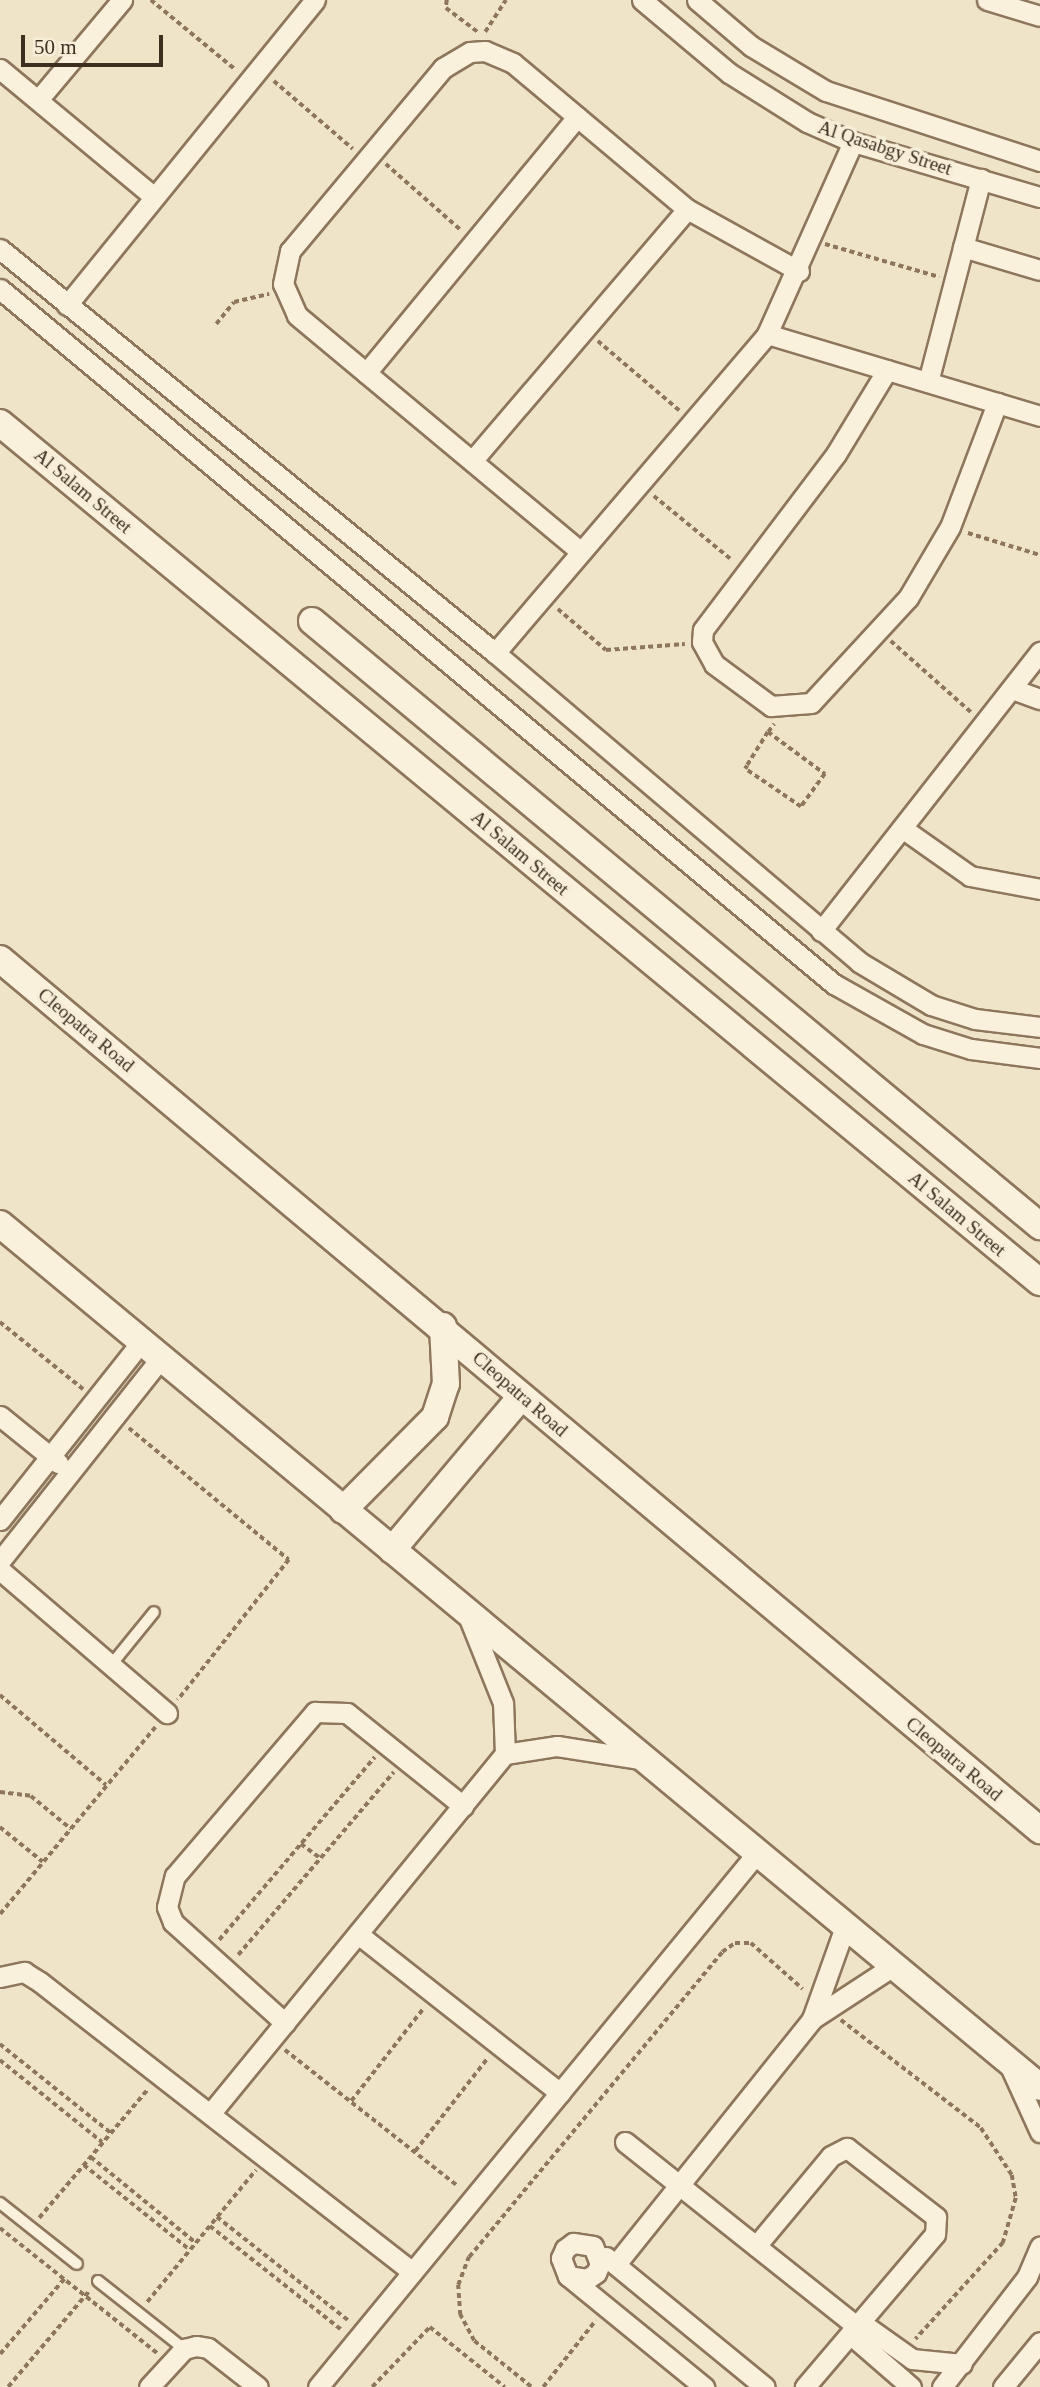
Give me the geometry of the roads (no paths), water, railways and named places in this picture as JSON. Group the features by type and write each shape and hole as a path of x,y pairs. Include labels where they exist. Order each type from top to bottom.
{"main road":[{"name":"Al Salam Street","path":"0,423 1040,1282"},
{"path":"312,621 1040,1226"},
{"name":"Cleopatra Road","path":"3,964 443,1326 521,1397 1040,1830"},
{"path":"0,1224 1040,2087"},
{"path":"343,1510 435,1417 446,1384 443,1326"},
{"path":"392,1550 521,1397"}],"street":[{"path":"38,100 122,0"},
{"path":"67,305 315,0"},
{"name":"Al Qasabgy Street","path":"642,0 767,100 853,142 1040,197"},
{"name":"Al Qasabgy Street","path":"697,0 751,46 826,91 1040,161"},
{"path":"987,0 1040,16"},
{"path":"581,552 366,373 287,301 284,267 290,251 443,68 470,52 500,55 687,209 799,271"},
{"path":"0,69 155,197"},
{"path":"366,373 577,117"},
{"path":"495,653 767,334 813,240 853,142"},
{"path":"928,382 981,179"},
{"path":"472,461 687,209"},
{"path":"963,247 1040,270"},
{"path":"0,249 272,474 495,653 821,931 890,984 931,1005 975,1019 1040,1027"},
{"path":"0,289 834,984 878,1012 971,1049 1040,1058"},
{"path":"767,334 1040,416"},
{"path":"887,370 836,454 710,619 702,642 714,664 759,701 785,708 811,703 881,632 950,527 997,403"},
{"path":"252,500 272,474"},
{"path":"821,931 1015,690 1040,652"},
{"path":"1015,690 1040,699"},
{"path":"671,850 693,823"},
{"path":"902,828 970,876 1040,889"},
{"path":"0,1520 95,1399 151,1350"},
{"path":"0,1561 115,1416 151,1350"},
{"path":"0,1416 70,1472"},
{"path":"0,1570 167,1713"},
{"path":"210,2114 505,1754 503,1703 467,1613"},
{"path":"285,2023 173,1922 168,1891 303,1724 331,1709 385,1744 463,1806"},
{"path":"505,1754 557,1746 645,1760"},
{"path":"318,2387 757,1853"},
{"path":"819,2011 845,1927"},
{"path":"358,1934 560,2093"},
{"path":"616,2264 819,2011 893,1966"},
{"path":"0,1977 24,1972 40,1982 413,2272"},
{"path":"1007,2060 1040,2133"},
{"path":"625,2142 855,2327 911,2387"},
{"path":"756,2246 831,2156 856,2150 930,2210 938,2225 805,2387"},
{"path":"704,2387 568,2276 561,2258 565,2249 573,2242 593,2246 765,2387"},
{"path":"568,2276 587,2279 596,2273 600,2264 593,2246"},
{"path":"942,2387 1033,2278 1040,2247"},
{"path":"855,2327 924,2362 962,2364"},
{"path":"1003,2387 1040,2342"},
{"path":"149,2387 177,2356 208,2348 258,2387"}],"lane":[{"path":"111,1665 154,1612"},
{"path":"0,2203 77,2264"},
{"path":"98,2281 138,2313 177,2356"}]}
